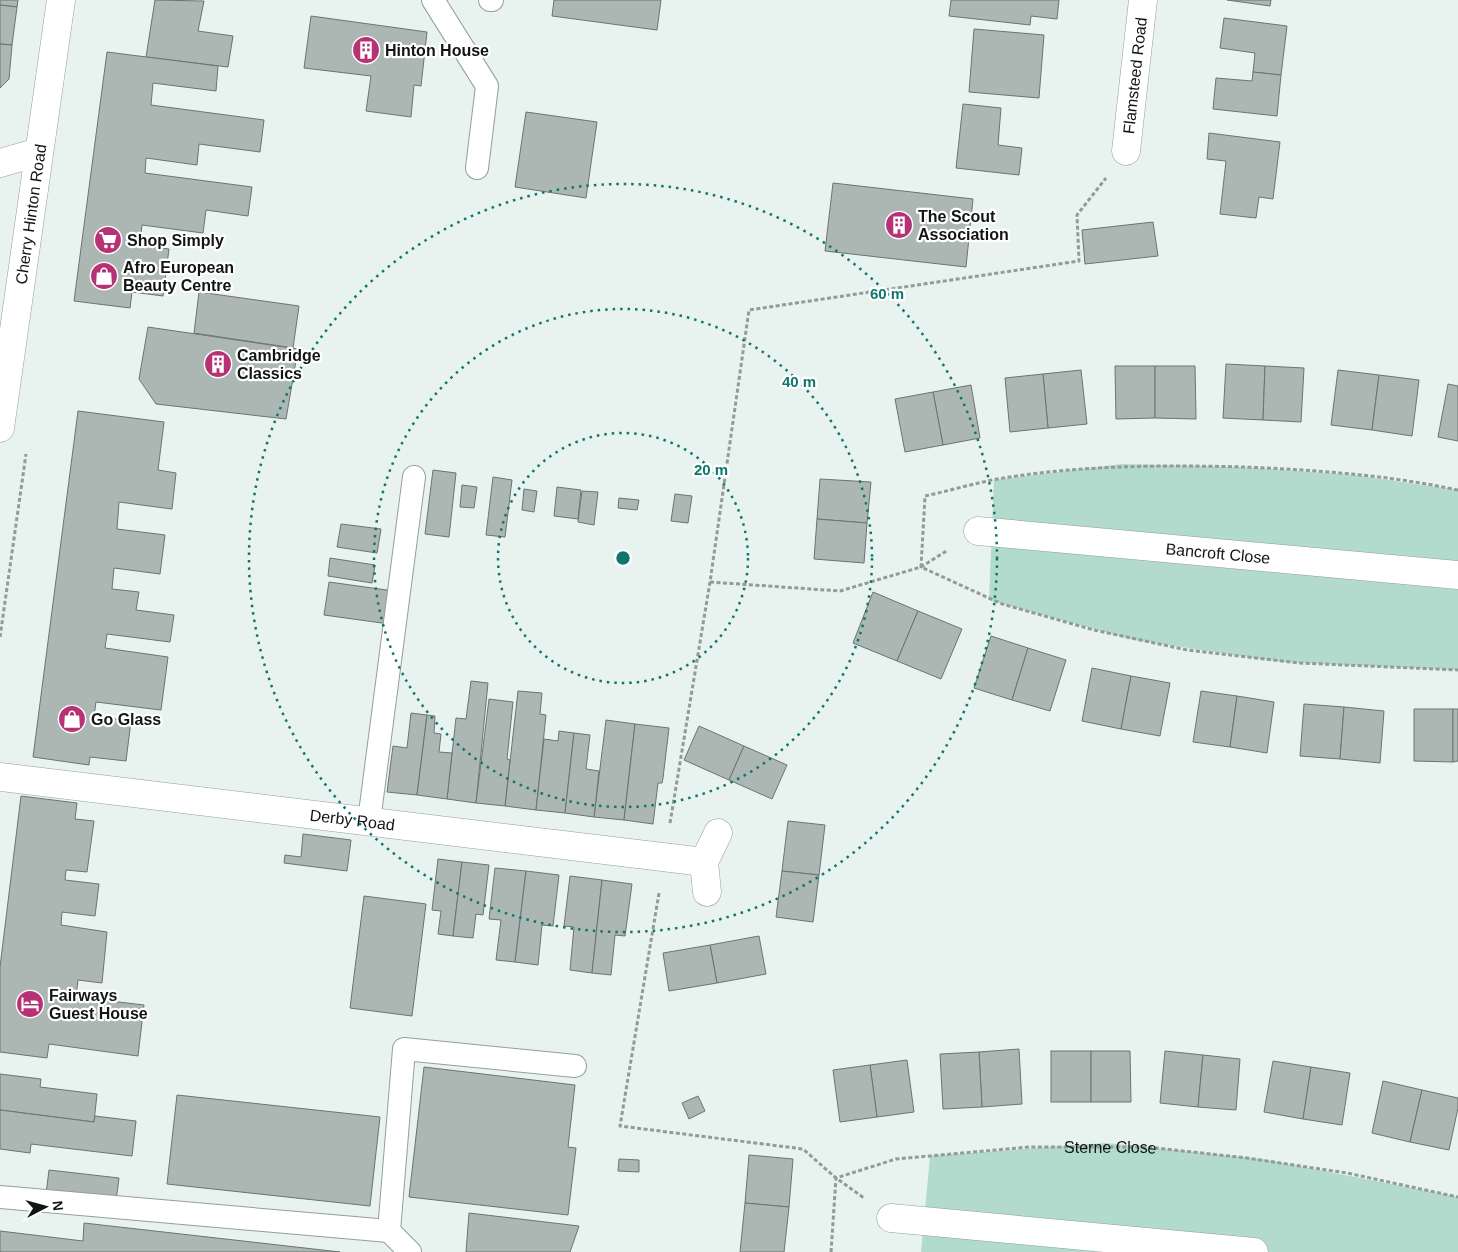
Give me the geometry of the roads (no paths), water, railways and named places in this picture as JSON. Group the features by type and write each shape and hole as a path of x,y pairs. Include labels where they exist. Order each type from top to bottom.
{"street":[{"name":"Cherry Hinton Road","path":"0,428 61,0"},
{"name":"Flamsteed Road","path":"1126,151 1142,0"},
{"path":"0,163 39,152"},
{"name":"Bancroft Close","path":"978,531 1458,576"},
{"name":"Derby Road","path":"0,777 704,862"},
{"path":"707,892 704,862 718,833"},
{"path":"892,1218 1254,1252"}],"lane":[{"path":"433,0 487,86 477,168"},
{"path":"369,821 414,477"},
{"path":"389,1231 404,1049 575,1066"},
{"path":"0,1197 389,1231 410,1252"}],"place":[{"name":"Hinton House","path":"366,50"},
{"name":"The Scout Association","path":"899,225"},
{"name":"Shop Simply","path":"108,240"},
{"name":"Afro European Beauty Centre","path":"104,276"},
{"name":"Cambridge Classics","path":"218,364"},
{"name":"Go Glass","path":"72,719"},
{"name":"Fairways Guest House","path":"30,1004"}]}
